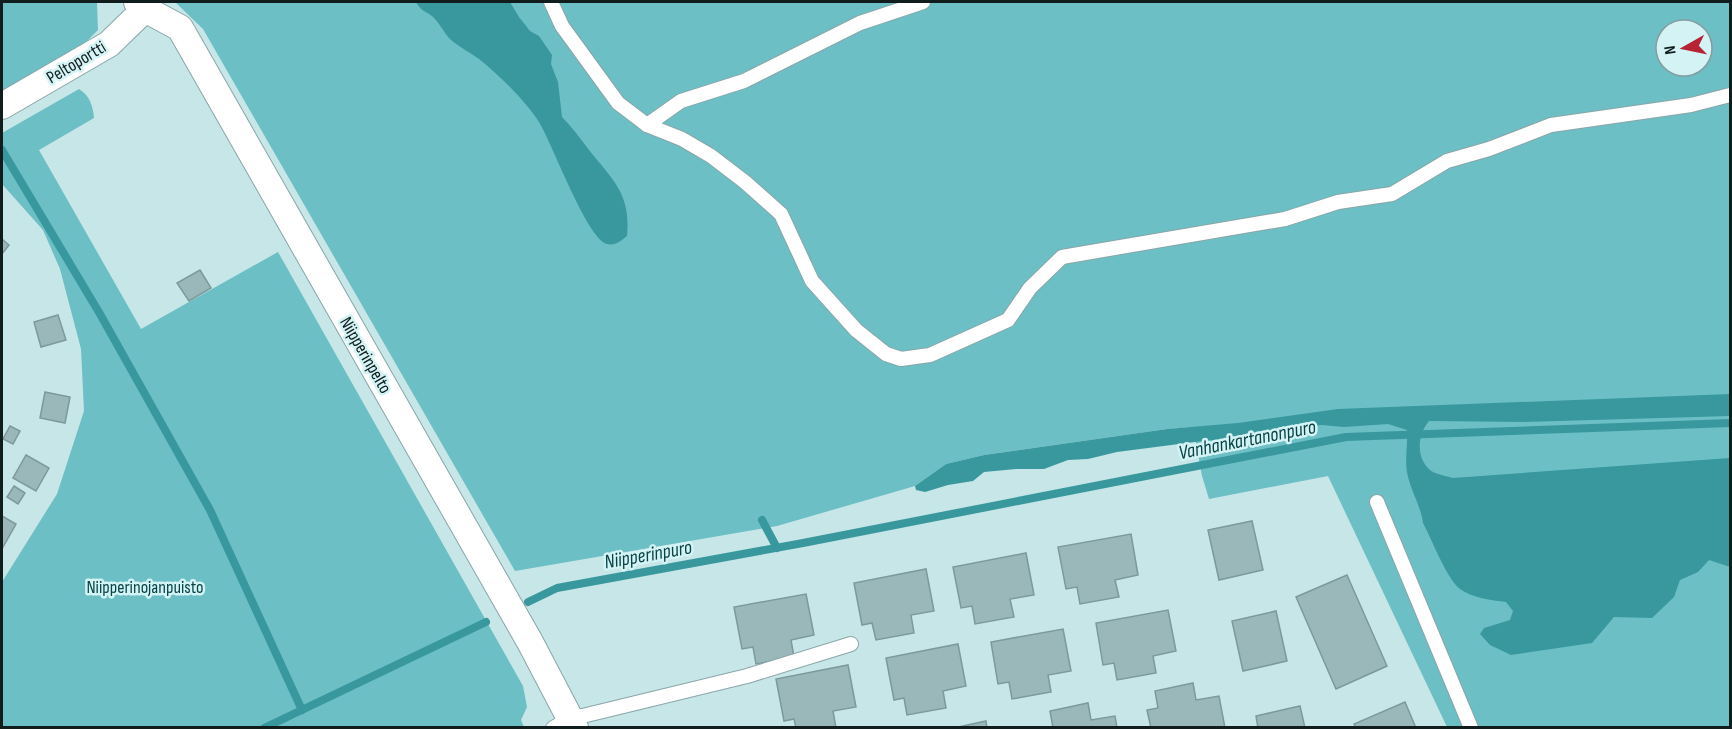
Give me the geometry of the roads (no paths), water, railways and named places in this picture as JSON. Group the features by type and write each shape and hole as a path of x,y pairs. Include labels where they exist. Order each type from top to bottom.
{"street":[{"name":"Peltoportti","path":"2,106 109,44 141,5"},
{"name":"Niipperinpelto","path":"141,5 180,28 530,642 566,725"}],"lane":[{"path":"551,2 562,26 618,103 647,125 682,139 711,156 746,182 781,214 812,281 856,330 886,354 902,359 930,354 1008,320 1030,288 1062,257 1285,219 1338,202 1392,194 1447,161 1490,149 1551,125 1691,105 1731,95"},
{"path":"647,125 681,102 744,81 860,23 923,2"},
{"path":"1377,502 1471,728"},
{"path":"566,725 747,676 850,644"}],"waterway":[{"path":"2,150 100,314 210,510 302,710"},
{"name":"Vanhankartanonpuro","path":"528,602 557,588 803,543 1346,437 1730,423"},
{"path":"762,520 777,548"},
{"name":"Niipperinpuro","path":"264,728 486,622"}],"park label":[{"name":"Niipperinojanpuisto","path":"145,587"}]}
